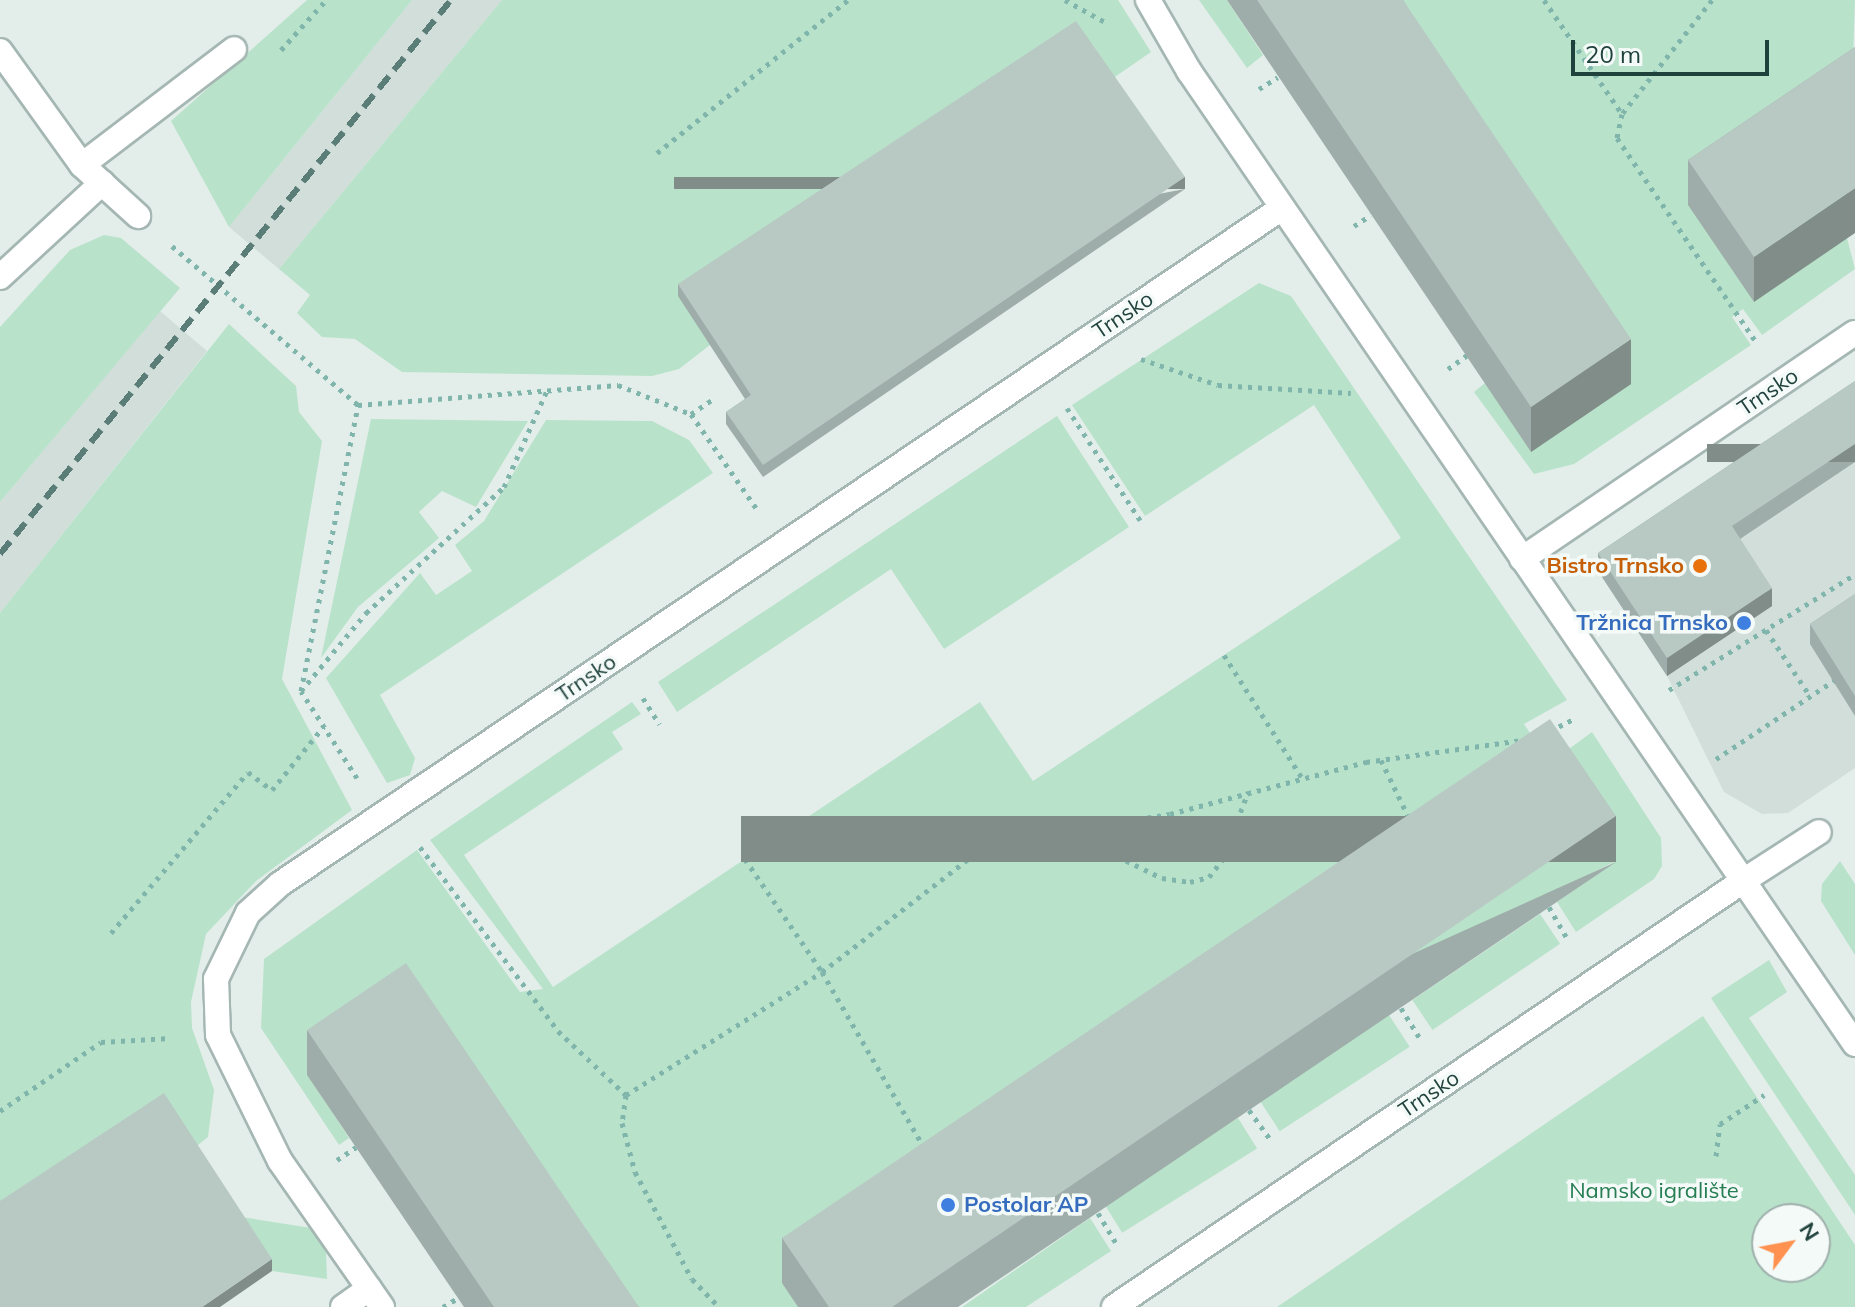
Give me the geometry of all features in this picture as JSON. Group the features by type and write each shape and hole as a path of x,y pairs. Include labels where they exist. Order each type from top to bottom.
{"street":[{"path":"1148,0 1282,208 1855,1044"},
{"path":"82,165 234,49"},
{"path":"0,51 82,165 138,216"},
{"path":"0,277 102,183"},
{"name":"Trnsko","path":"343,1307 375,1298 280,1161 218,1035 216,979 228,944 280,884 1282,208"},
{"name":"Trnsko","path":"1522,559 1855,333"},
{"name":"Trnsko","path":"1114,1307 1819,832"}],"path":[{"path":"657,153 848,0"},
{"path":"1544,0 1622,114"},
{"path":"1712,0 1622,114 1617,138 1761,349"},
{"path":"1255,92 1278,77"},
{"path":"1350,228 1371,215"},
{"path":"138,216 358,405 618,385 691,414 760,513"},
{"path":"1130,354 1218,385 1368,395"},
{"path":"1447,370 1467,355"},
{"path":"301,691 366,613 504,487 548,388"},
{"path":"691,414 712,400"},
{"path":"1063,400 1140,520"},
{"path":"358,405 301,691 364,790"},
{"path":"1676,702 1668,691 1855,574"},
{"path":"1766,630 1810,696"},
{"path":"1224,655 1302,778"},
{"path":"1716,759 1844,673"},
{"path":"637,689 659,724"},
{"path":"1543,735 1585,713"},
{"path":"111,933 248,772 272,790 324,726"},
{"path":"719,1307 692,1279 635,1172 622,1123 626,1095 822,972 989,843 1170,814 1381,760 1528,739"},
{"path":"1708,748 1724,770"},
{"path":"1381,760 1413,825"},
{"path":"1062,829 1162,878 1190,882 1209,877 1223,859 1248,792"},
{"path":"415,839 558,1031 626,1095"},
{"path":"745,859 822,972 933,1162"},
{"path":"1549,907 1571,944"},
{"path":"1401,1008 1425,1045"},
{"path":"0,1111 101,1042 218,1035"},
{"path":"1716,1156 1720,1124 1764,1095"},
{"path":"1249,1110 1275,1147"},
{"path":"337,1160 356,1147"},
{"path":"1098,1213 1122,1252"},
{"path":"443,1307 458,1298"}],"shaded area":[{"path":"412,0 502,0 279,269 229,227"},
{"path":"160,311 207,351 0,613 0,502"},
{"name":"Tržnica Trnsko","path":"1855,398 1855,768 1788,813 1762,814 1724,792 1667,676 1598,571"}],"green space":[{"path":"307,0 412,0 229,227 171,121"},
{"path":"502,0 1118,0 1151,52 1109,81 679,296 710,345 679,369 652,376 402,372 355,339 322,337 297,313 310,295 279,269"},
{"path":"1199,0 1227,0 1263,55 1247,68"},
{"path":"1372,0 1855,0 1847,238 1855,269 1762,335 1743,309 1732,317 1751,345 1574,464 1534,474 1474,392 1485,383"},
{"path":"104,235 121,238 180,288 0,502 0,327 70,250"},
{"path":"1259,283 1291,296 1567,700 1524,724 1550,763 1592,732 1661,838 1662,866 1654,879 1576,932 1557,902 1616,861 783,1283 798,1307 608,1307 308,1075 349,1138 339,1145 261,1028 264,959 417,850 520,992 543,989 430,840 632,702 641,714 612,732 623,749 464,855 553,987 980,702 1033,781 1401,538 1314,405 1145,516 1072,405"},
{"path":"229,324 296,386 299,412 322,441 282,679 352,810 256,881 206,934 191,1002 192,1028 214,1090 208,1137 193,1149 0,1212 0,613"},
{"path":"1057,416 1129,527 944,649 891,569 677,712 658,682"},
{"path":"371,419 528,421 476,507 442,491 419,512 439,538 358,607 321,658"},
{"path":"546,420 652,421 689,440 713,473 380,695 415,758 410,775 387,783 326,678 420,573 436,595 472,571 455,545 484,521"},
{"path":"1840,861 1855,884 1855,955 1821,901 1822,884"},
{"path":"1540,914 1560,944 1432,1030 1412,1000"},
{"path":"1769,960 1787,992 1749,1018 1855,1175 1855,1215 1711,998"},
{"path":"1389,1015 1410,1047 1280,1131 1259,1099"},
{"name":"Namsko igralište","path":"1703,1016 1827,1203 1751,1203 1751,1283 1831,1283 1831,1209 1855,1245 1855,1307 1277,1307"},
{"path":"1238,1118 1257,1149 1122,1233 1103,1202"},
{"path":"235,1216 311,1228 326,1251 327,1279 272,1271"},
{"path":"1090,1218 1111,1251 1026,1307 962,1307"}],"building":[{"path":"1257,0 1403,0 1631,339 1531,407"},
{"path":"1076,21 1185,177 763,465 726,412 751,395 678,284"},
{"path":"1855,47 1855,188 1754,257 1688,160"},
{"path":"1855,381 1855,444 1732,526 1772,588 1667,658 1598,553"},
{"path":"1855,594 1855,696 1810,624"},
{"path":"1550,719 1616,816 892,1307 829,1307 782,1238"},
{"path":"406,963 639,1307 494,1307 307,1030"},
{"path":"164,1093 272,1259 202,1307 0,1307 0,1201"}],"railway":[{"path":"0,554 451,0"}],"place":[{"name":"Bistro Trnsko","path":"1700,566"},
{"name":"Tržnica Trnsko","path":"1744,623"},
{"name":"Postolar AP","path":"948,1205"}]}
